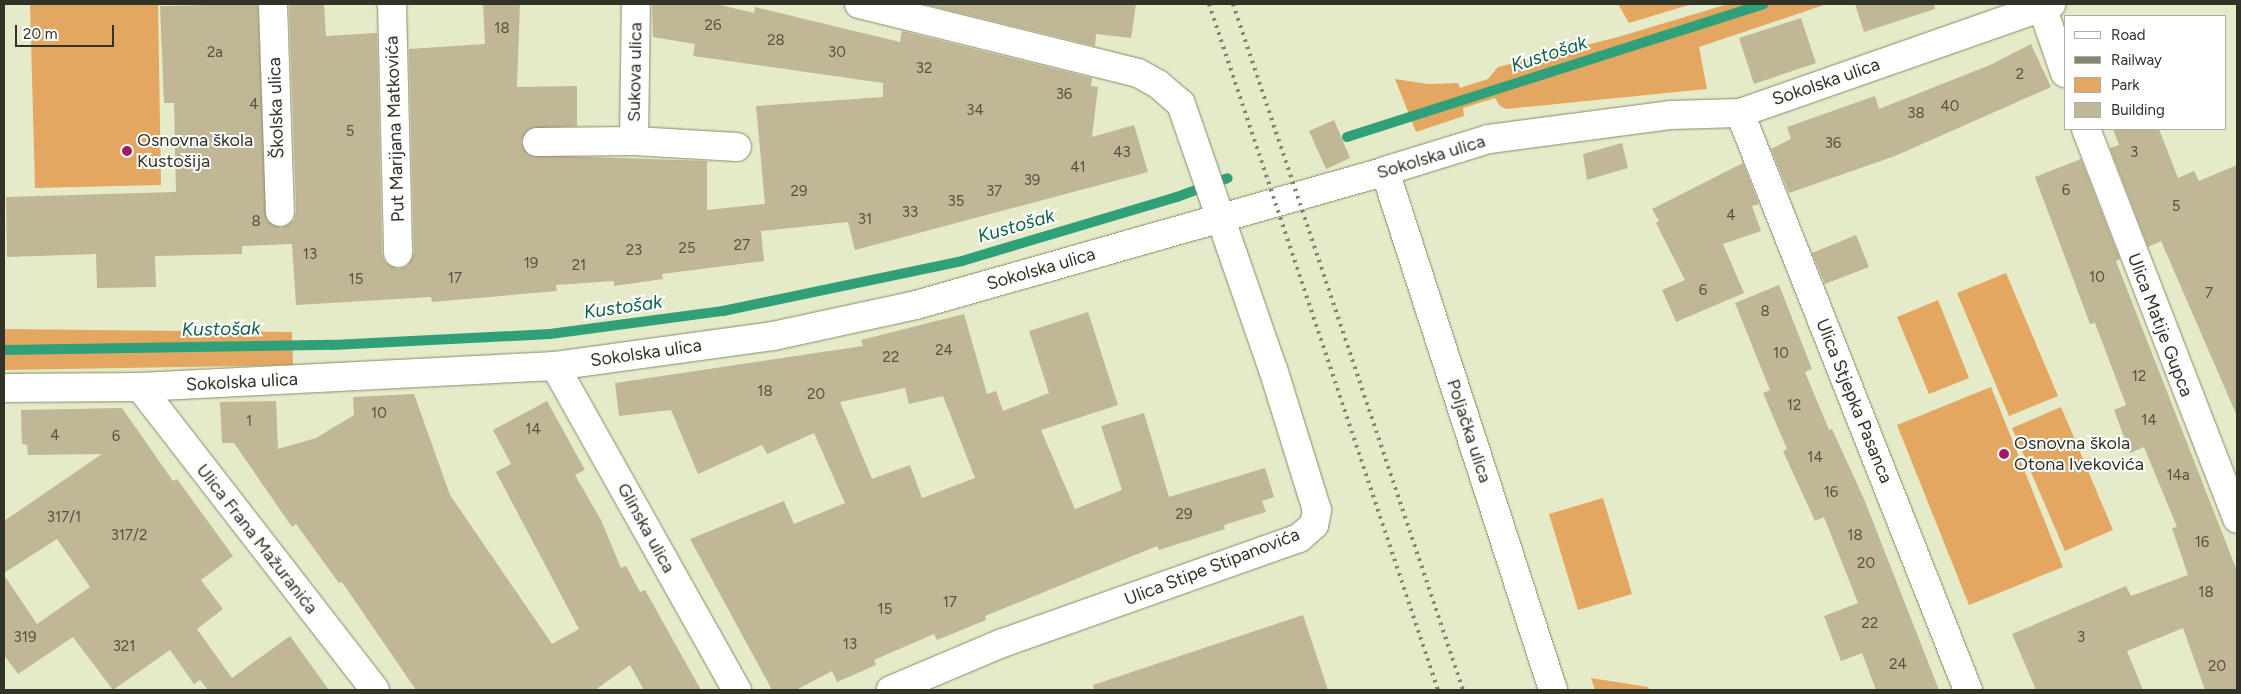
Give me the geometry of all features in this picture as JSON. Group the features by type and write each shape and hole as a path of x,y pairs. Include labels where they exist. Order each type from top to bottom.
{"street":[{"name":"Školska ulica","path":"273,4 280,212"},
{"name":"Put Marijana Matkovića","path":"392,4 398,253"},
{"name":"Sukova ulica","path":"634,141 636,4"},
{"name":"Ulica Stipe Stipanovića","path":"858,4 1138,73 1158,84 1181,104 1215,198 1317,510 1314,525 1299,538 1002,644 891,690"},
{"name":"Sokolska ulica","path":"4,388 140,387 555,366 773,336 847,322 1215,198 1385,172 1489,139 1661,116 1740,113 2047,6"},
{"path":"2047,6 2064,69"},
{"name":"Ulica Stjepka Pasanca","path":"1740,113 1968,690"},
{"name":"Ulica Matije Gupca","path":"2086,130 2237,519"},
{"name":"Sukova ulica","path":"536,142 634,141 737,147"},
{"name":"Poljačka ulica","path":"1385,172 1553,690"},
{"name":"Glinska ulica","path":"555,366 737,690"},
{"name":"Ulica Frana Mažuranića","path":"140,387 375,690"}],"green space":[{"path":"30,4 158,4 161,185 35,188"},
{"path":"1618,4 1692,4 1629,23"},
{"path":"1728,4 1827,4 1699,47 1707,89 1506,109 1500,106 1495,98 1463,108 1464,116 1416,132 1395,79 1428,84 1458,83 1460,88 1488,79 1498,67 1618,37"},
{"path":"2006,273 2058,396 2009,416 1957,293"},
{"path":"1938,300 1969,378 1929,394 1897,317"},
{"path":"4,329 292,332 293,365 4,370"},
{"path":"1991,387 2063,567 1969,605 1897,425"},
{"path":"2061,407 2113,530 2065,551 2012,428"},
{"path":"1603,498 1632,594 1578,610 1549,514"},
{"path":"1591,678 1648,687 1649,690 1595,690"}],"building":[{"path":"258,4 267,220 281,228 294,220 296,211 289,4 324,4 326,36 377,33 382,253 385,262 398,269 407,266 414,253 409,49 485,44 483,4 520,4 517,87 577,86 577,126 529,129 521,142 529,155 707,161 707,210 765,204 756,106 883,97 883,83 693,56 695,44 653,37 652,4 716,4 754,13 755,7 900,42 902,31 1092,78 1091,86 1098,87 1092,137 1134,125 1148,172 855,250 848,222 761,231 764,261 662,274 663,279 614,286 614,281 556,285 557,291 432,302 431,297 296,305 292,244 242,246 242,254 155,256 156,287 97,288 96,254 7,257 6,197 176,192 174,103 164,103 160,6"},
{"path":"923,4 1136,4 1131,38 1096,34 1095,46"},
{"path":"1855,4 1934,4 1935,9 1864,32"},
{"path":"1801,18 1816,63 1754,84 1739,38"},
{"path":"2031,44 2051,87 1895,156 1789,193 1771,149 1791,139 1787,127 1875,96 1879,109 1990,65"},
{"path":"1334,120 1350,158 1326,169 1309,131"},
{"path":"2113,130 2159,130 2178,178 2194,171 2199,181 2237,165 2237,416 2161,241 2148,247 2110,148 2119,145"},
{"path":"1622,143 1628,168 1587,180 1583,154"},
{"path":"2081,159 2120,259 2116,261 2237,571 2237,690 2205,690 2183,628 2127,651 2143,690 2036,690 2012,634 2126,586 2131,596 2188,575 2172,528 2177,527 2144,447 2130,453 2114,410 2126,405 2095,323 2090,324 2035,177"},
{"path":"1743,163 1759,204 1752,206 1761,231 1723,244 1744,293 1676,322 1662,290 1685,280 1656,223 1659,221 1652,209"},
{"path":"1856,235 1869,267 1825,284 1812,253"},
{"path":"1779,285 1812,369 1805,372 1829,430 1832,429 1864,499 1939,690 1876,690 1862,653 1841,661 1824,616 1858,603 1824,517 1815,521 1783,451 1787,449 1763,393 1770,390 1735,303"},
{"path":"1088,312 1118,405 1041,430 1075,509 1122,490 1101,426 1144,413 1169,497 1265,468 1274,497 1262,501 1266,512 1224,525 1225,529 1159,550 1157,546 985,616 986,620 937,640 934,634 874,660 876,665 837,682 832,671 796,690 772,690 690,539 784,501 794,524 845,503 814,433 767,454 762,445 698,474 671,410 619,416 615,383 863,346 861,340 964,314 987,394 996,391 1003,411 1049,393 1029,331","holes":["905,388 909,404 943,396 975,478 922,498 910,465 872,479 840,402"]},
{"path":"414,394 450,495 552,644 579,629 496,472 511,464 493,430 547,401 585,470 575,475 601,520 621,568 626,566 640,592 645,590 701,690 644,690 630,665 595,690 416,690 342,582 339,583 296,524 292,527 234,443 222,443 220,402 276,401 278,449 316,438 354,415 353,397"},
{"path":"122,408 173,481 177,479 233,556 201,580 223,609 197,629 232,678 290,636 329,690 208,690 200,680 194,684 170,650 113,690 73,637 18,674 4,655 4,575 37,624 90,587 57,539 4,573 4,521 102,454 28,455 27,445 22,444 21,410"},
{"path":"1303,615 1328,690 1094,690 1093,685"}],"waterway":[{"name":"Kustošak","path":"1347,137 1763,4"},
{"name":"Kustošak","path":"4,350 333,345 550,334 723,311 962,261 1177,197 1228,178"}],"railway":[{"path":"1209,4 1438,690"},
{"path":"1233,4 1463,690"}],"place":[{"name":"Osnovna škola Kustošija","path":"127,151"},
{"name":"Osnovna škola Otona Ivekovića","path":"2004,454"}]}
